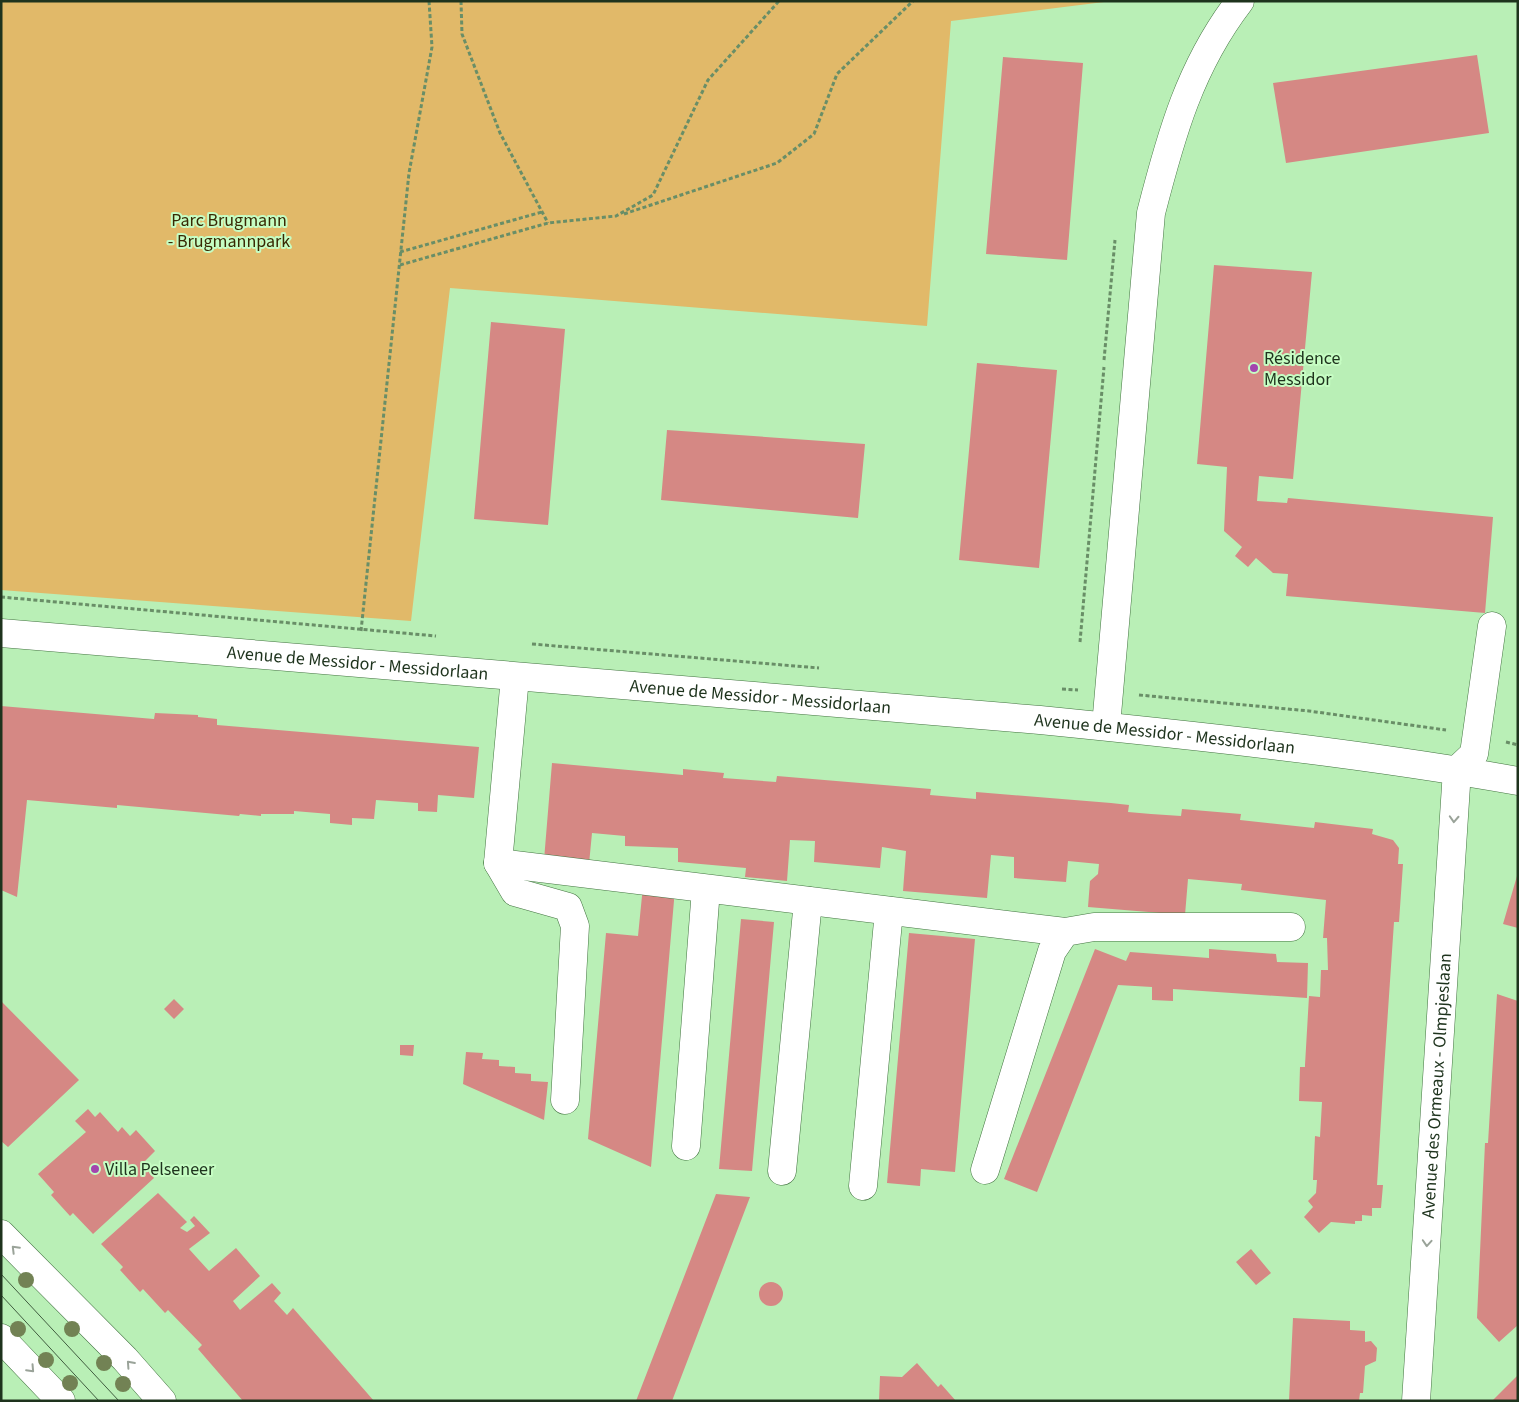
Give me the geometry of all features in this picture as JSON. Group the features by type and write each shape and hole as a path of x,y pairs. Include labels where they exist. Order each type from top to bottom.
{"street":[{"path":"1106,726 1151,213 1170,139 1193,78 1218,30 1240,1"},
{"path":"1457,770 1474,754 1492,626"},
{"name":"Avenue de Messidor - Messidorlaan","path":"1,633 1106,726 1457,770 1518,781"},
{"path":"515,677 498,863 515,892 568,907 575,926 565,1100"},
{"name":"Avenue des Ormeaux - Olmpjeslaan","path":"1416,1401 1457,770"},
{"path":"498,863 1066,932 1094,927 1291,928"},
{"path":"686,1146 706,889"},
{"path":"782,1171 808,901"},
{"path":"863,1186 889,911"},
{"path":"985,1170 1052,951 1066,932"},
{"path":"1,1234 125,1359 162,1401"},
{"path":"1,1338 61,1401"}],"path":[{"path":"356,663 409,173 432,47 429,1"},
{"path":"461,1 462,34 500,133 548,223"},
{"path":"616,216 653,195 708,80 779,1"},
{"path":"400,266 548,223 616,216 777,163 814,134 837,74 913,1"},
{"path":"400,252 542,212"},
{"path":"1,597 438,636"},
{"path":"525,643 825,668"},
{"path":"1059,688 1309,711 1477,736 1518,745"}],"green space":[{"name":"Parc Brugmann - Brugmannpark","path":"1,1 1112,1 951,21 927,326 450,288 411,621 1,590"}],"building":[{"path":"1477,55 1489,133 1286,163 1273,83"},
{"path":"1003,57 1083,63 1067,260 986,254"},
{"name":"Résidence Messidor","path":"1214,265 1312,272 1293,479 1259,476 1257,501 1287,503 1288,498 1493,517 1485,613 1286,596 1288,574 1273,573 1256,558 1248,567 1235,556 1242,547 1224,531 1227,467 1197,464"},
{"path":"491,322 565,329 548,525 474,519"},
{"path":"977,363 1057,370 1039,568 959,560"},
{"path":"667,430 865,444 858,518 661,500"},
{"path":"1,706 154,719 155,713 198,715 198,717 217,719 217,725 479,747 474,798 438,795 437,812 418,811 418,803 376,800 374,819 352,818 352,825 330,823 330,814 294,811 294,814 261,814 261,816 240,814 239,816 117,805 117,808 27,800 17,897 1,890"},
{"path":"552,763 683,775 683,769 724,773 723,778 776,782 777,776 931,789 930,795 976,799 976,792 1129,805 1128,812 1181,816 1182,809 1241,814 1240,820 1314,828 1315,822 1373,829 1372,834 1393,840 1399,848 1398,864 1403,864 1399,922 1394,922 1384,1070 1377,1185 1383,1185 1381,1208 1372,1208 1372,1216 1362,1215 1362,1221 1355,1221 1355,1224 1331,1222 1319,1233 1304,1217 1313,1207 1308,1201 1316,1193 1317,1180 1313,1180 1315,1136 1320,1137 1322,1102 1299,1101 1300,1067 1305,1067 1309,996 1320,997 1321,970 1328,970 1327,938 1323,938 1326,900 1241,890 1242,884 1188,879 1185,915 1088,907 1090,881 1098,874 1099,864 1068,861 1066,882 1014,878 1014,857 991,855 987,898 903,891 906,851 882,847 880,868 814,862 815,841 790,840 787,881 745,877 746,868 678,862 678,848 625,846 625,836 592,833 589,864 544,860"},
{"path":"1518,876 1518,928 1503,924"},
{"path":"643,886 675,889 651,1167 588,1139 606,933 638,936"},
{"path":"741,919 774,922 752,1171 719,1169"},
{"path":"909,933 975,939 955,1172 921,1169 920,1186 887,1183"},
{"path":"1095,949 1126,961 1130,952 1209,958 1209,949 1276,954 1277,962 1308,963 1307,998 1173,989 1173,1001 1152,1000 1152,987 1118,985 1037,1192 1004,1179"},
{"path":"1497,994 1518,1001 1518,1325 1499,1342 1477,1318 1485,1143 1488,1143"},
{"path":"174,999 184,1009 174,1019 164,1009"},
{"path":"1,1001 79,1080 8,1147 1,1141"},
{"path":"400,1045 414,1045 413,1056 400,1055"},
{"path":"466,1052 483,1053 482,1059 499,1060 499,1066 515,1067 515,1073 531,1074 531,1081 548,1082 544,1120 463,1084"},
{"name":"Villa Pelseneer","path":"88,1109 95,1117 100,1112 118,1132 122,1127 130,1136 136,1130 155,1151 142,1164 154,1178 93,1234 73,1213 70,1216 51,1195 54,1192 38,1174 86,1132 75,1121"},
{"path":"158,1193 187,1222 180,1228 187,1232 195,1226 190,1220 194,1216 210,1233 189,1249 209,1271 236,1248 260,1276 233,1301 240,1310 272,1283 281,1293 274,1301 287,1315 293,1308 374,1401 243,1401 198,1349 202,1345 168,1310 165,1313 143,1289 140,1292 120,1270 123,1267 101,1244"},
{"path":"716,1194 750,1197 672,1401 636,1401"},
{"path":"1251,1249 1271,1273 1256,1285 1236,1262"},
{"path":"771,1282 776,1283 782,1289 782,1299 776,1305 771,1306 766,1305 760,1299 759,1294 760,1289 766,1283"},
{"path":"1293,1318 1350,1321 1350,1330 1365,1331 1365,1342 1371,1341 1377,1348 1376,1361 1365,1366 1363,1393 1360,1393 1359,1401 1289,1401"},
{"path":"917,1363 938,1387 941,1384 956,1401 879,1401 880,1376 902,1377"},
{"path":"1518,1375 1518,1401 1492,1401"}],"tram line":[{"path":"1,1274 119,1401"},
{"path":"1,1295 99,1401"}],"place":[{"name":"Résidence Messidor","path":"1254,368"},
{"name":"Villa Pelseneer","path":"95,1169"}]}
